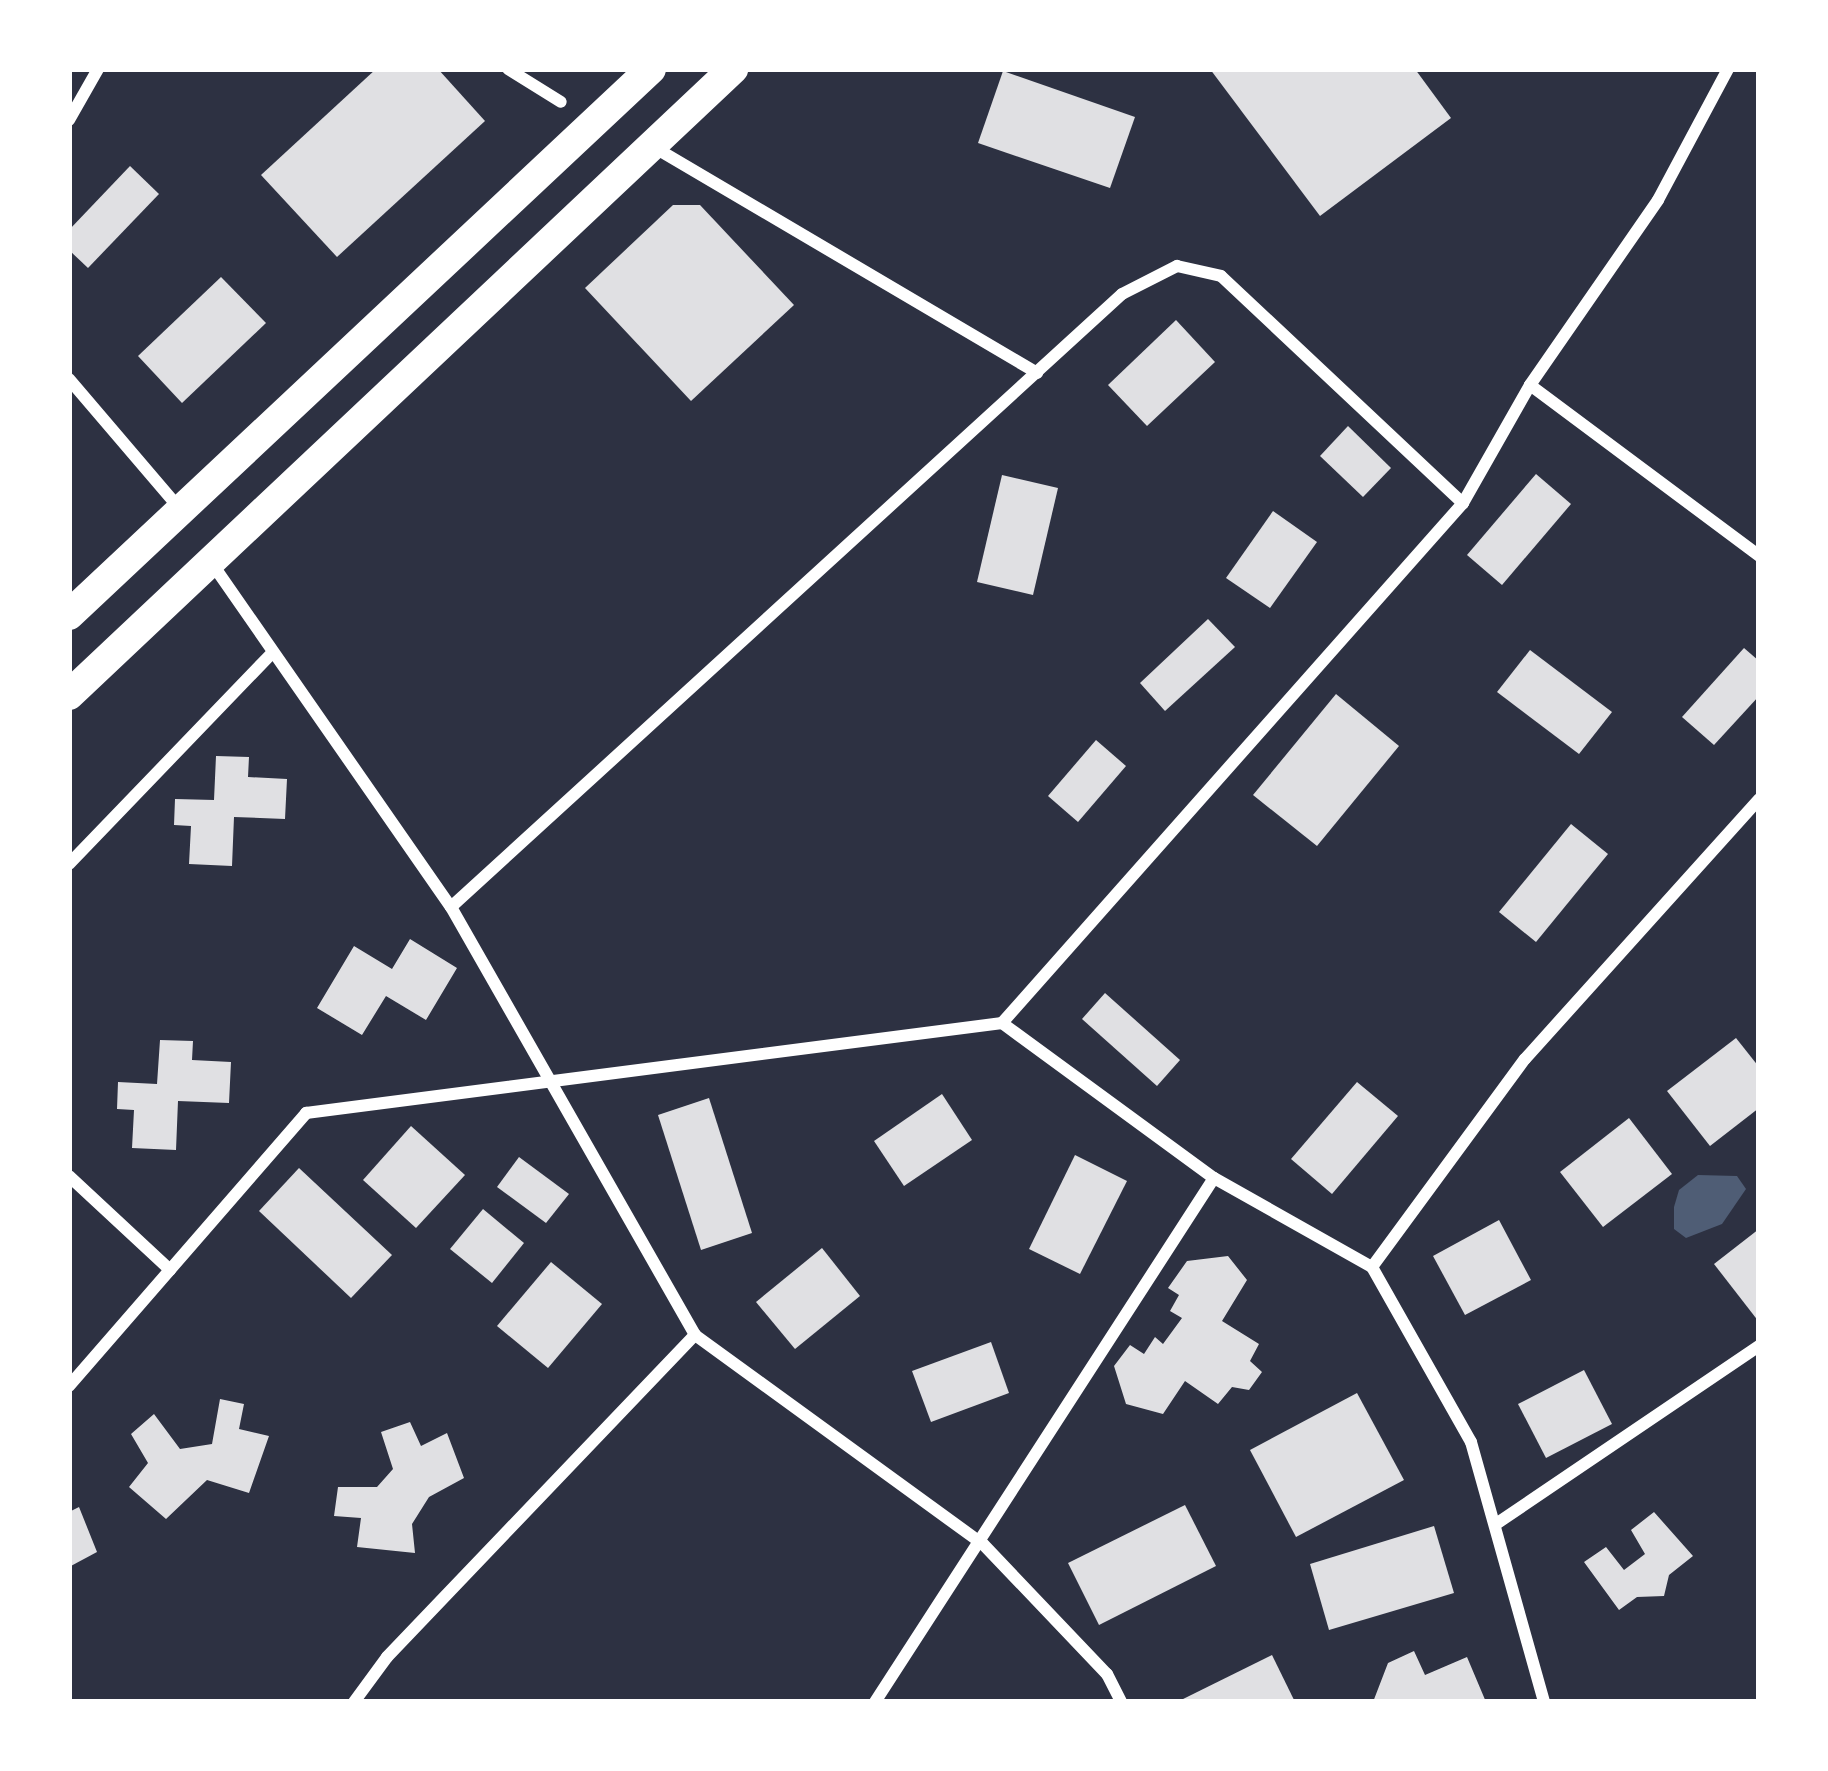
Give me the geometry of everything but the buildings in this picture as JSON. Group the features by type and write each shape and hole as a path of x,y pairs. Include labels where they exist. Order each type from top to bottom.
{"main road":[{"path":"69,616 651,69"},
{"path":"69,695 733,69"}],"street":[{"path":"69,120 98,69"},
{"path":"508,69 561,102"},
{"path":"69,1386 306,1113 1002,1023 1463,502 1530,385 1658,200 1728,69"},
{"path":"651,146 1037,373"},
{"path":"451,907 1122,294 1178,266 1221,276 1463,502"},
{"path":"69,379 181,510"},
{"path":"1530,385 1759,556"},
{"path":"211,562 451,907 694,1335 983,1544 1107,1674 1121,1702"},
{"path":"69,864 271,654"},
{"path":"1372,1267 1525,1059 1759,799"},
{"path":"1002,1023 1214,1178 1372,1267 1472,1442 1544,1702"},
{"path":"69,1176 170,1270"},
{"path":"875,1702 983,1544 1214,1178"},
{"path":"354,1702 387,1657 694,1335"},
{"path":"1496,1524 1759,1346"}],"water":[{"path":"1698,1175 1737,1176 1746,1189 1722,1224 1686,1238 1674,1229 1674,1207 1679,1190"}]}
